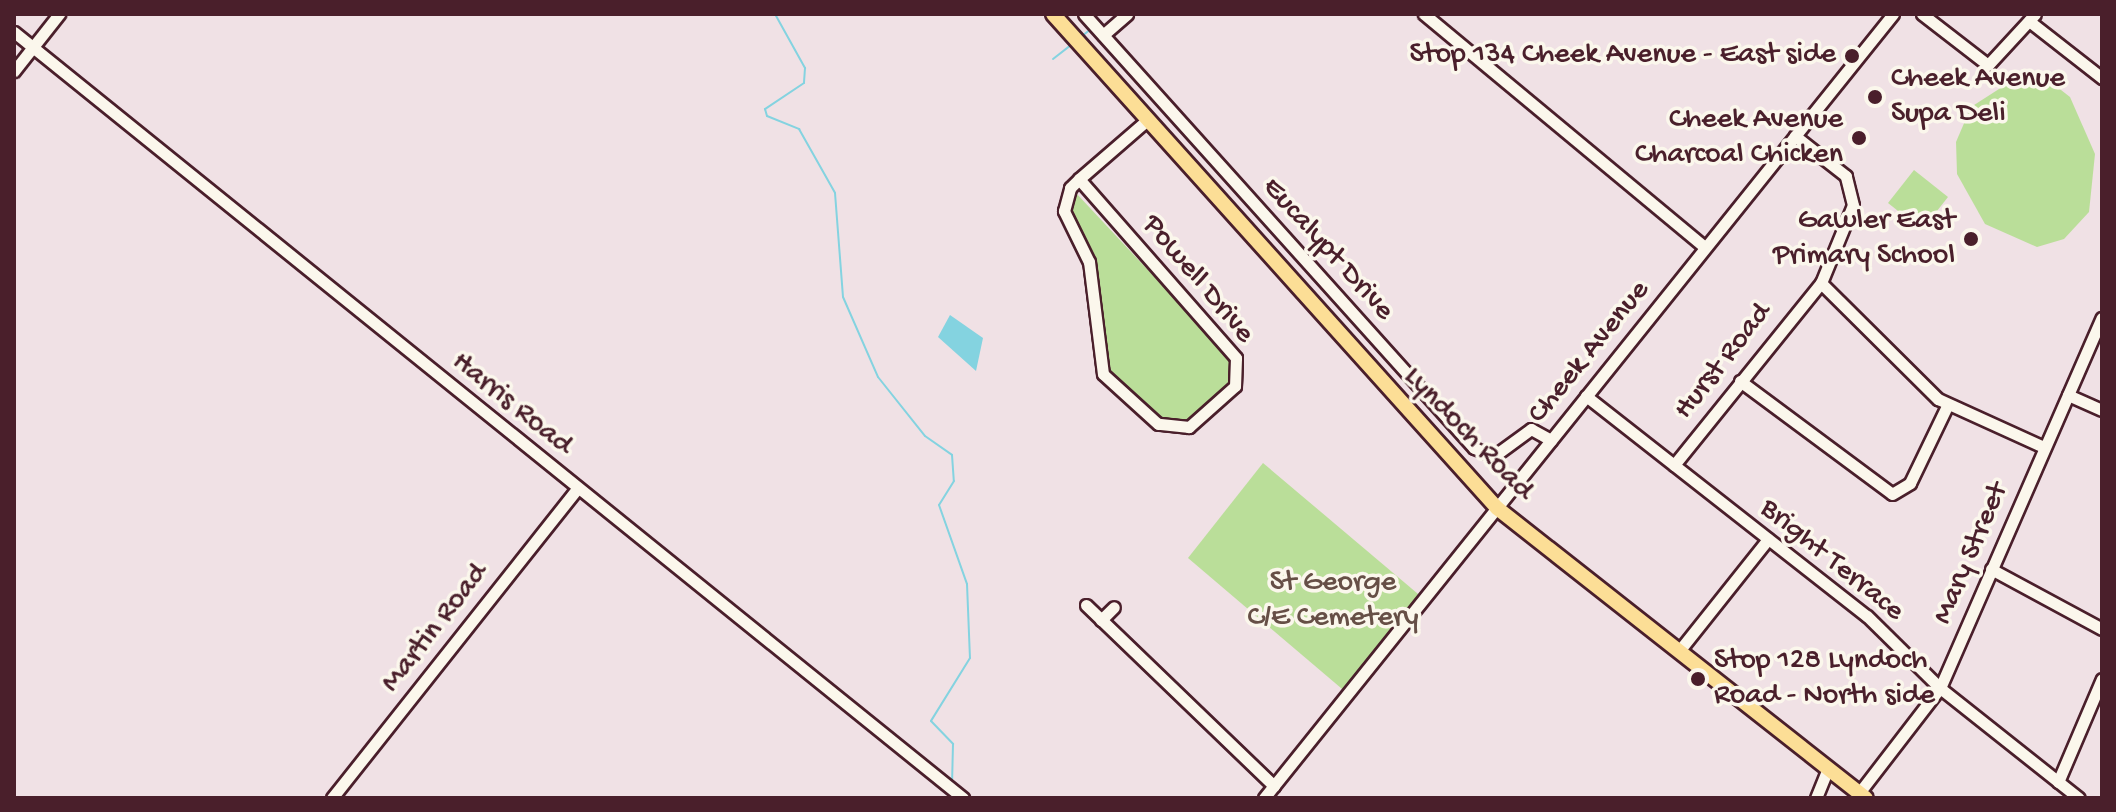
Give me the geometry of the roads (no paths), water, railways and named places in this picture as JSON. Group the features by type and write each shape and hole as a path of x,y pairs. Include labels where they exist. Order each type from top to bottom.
{"main road":[{"name":"Lyndoch Road","path":"1053,14 1497,508 1862,796"}],"street":[{"path":"14,71 59,14"},
{"name":"Eucalypt Drive","path":"1084,14 1474,448 1494,456 1531,429 1551,440"},
{"path":"1103,35 1127,14"},
{"path":"1424,14 1705,247"},
{"name":"Cheek Avenue","path":"1264,798 1893,14"},
{"path":"1922,14 1988,65 2032,17 2102,78"},
{"name":"Harris Road","path":"14,32 954,792"},
{"name":"Powell Drive","path":"1079,179 1236,358 1235,386 1189,427 1158,424 1103,374 1089,262 1064,211 1064,197 1079,179 1147,120"},
{"name":"Hurst Road","path":"1674,465 1821,283 1853,187 1795,136"},
{"path":"1821,283 1947,406 2044,447"},
{"name":"Mary Street","path":"1862,796 1940,688 2102,318"},
{"path":"1740,381 1892,494 1910,483 1947,406"},
{"path":"2068,395 2102,410"},
{"name":"Bright Terrace","path":"1586,396 1867,616 1940,688 2079,798"},
{"name":"Martin Road","path":"332,798 577,489"},
{"path":"1679,651 1768,539"},
{"path":"1991,569 2102,629"},
{"path":"1086,605 1274,786"},
{"path":"1101,620 1114,607"},
{"path":"2058,782 2102,679"},
{"path":"1816,798 1828,768"}],"water":[{"path":"950,315 983,338 976,371 938,337"}],"waterway":[{"path":"775,14 805,68 804,83 765,109 767,116 799,129 835,193 843,297 878,377 925,436 952,455 954,481 939,505 967,584 970,658 931,721 953,744 952,785"},
{"path":"1082,36 1091,29"},
{"path":"1053,59 1071,45"}],"place":[{"name":"Stop 134 Cheek Avenue - East side","path":"1852,56"},
{"name":"Cheek Avenue Supa Deli","path":"1875,97"},
{"name":"Cheek Avenue Charcoal Chicken","path":"1859,138"},
{"name":"Gawler East Primary School","path":"1971,239"},
{"name":"Stop 128 Lyndoch Road - North side","path":"1698,679"}],"park label":[{"name":"St George C/E Cemetery","path":"1333,601"}]}
